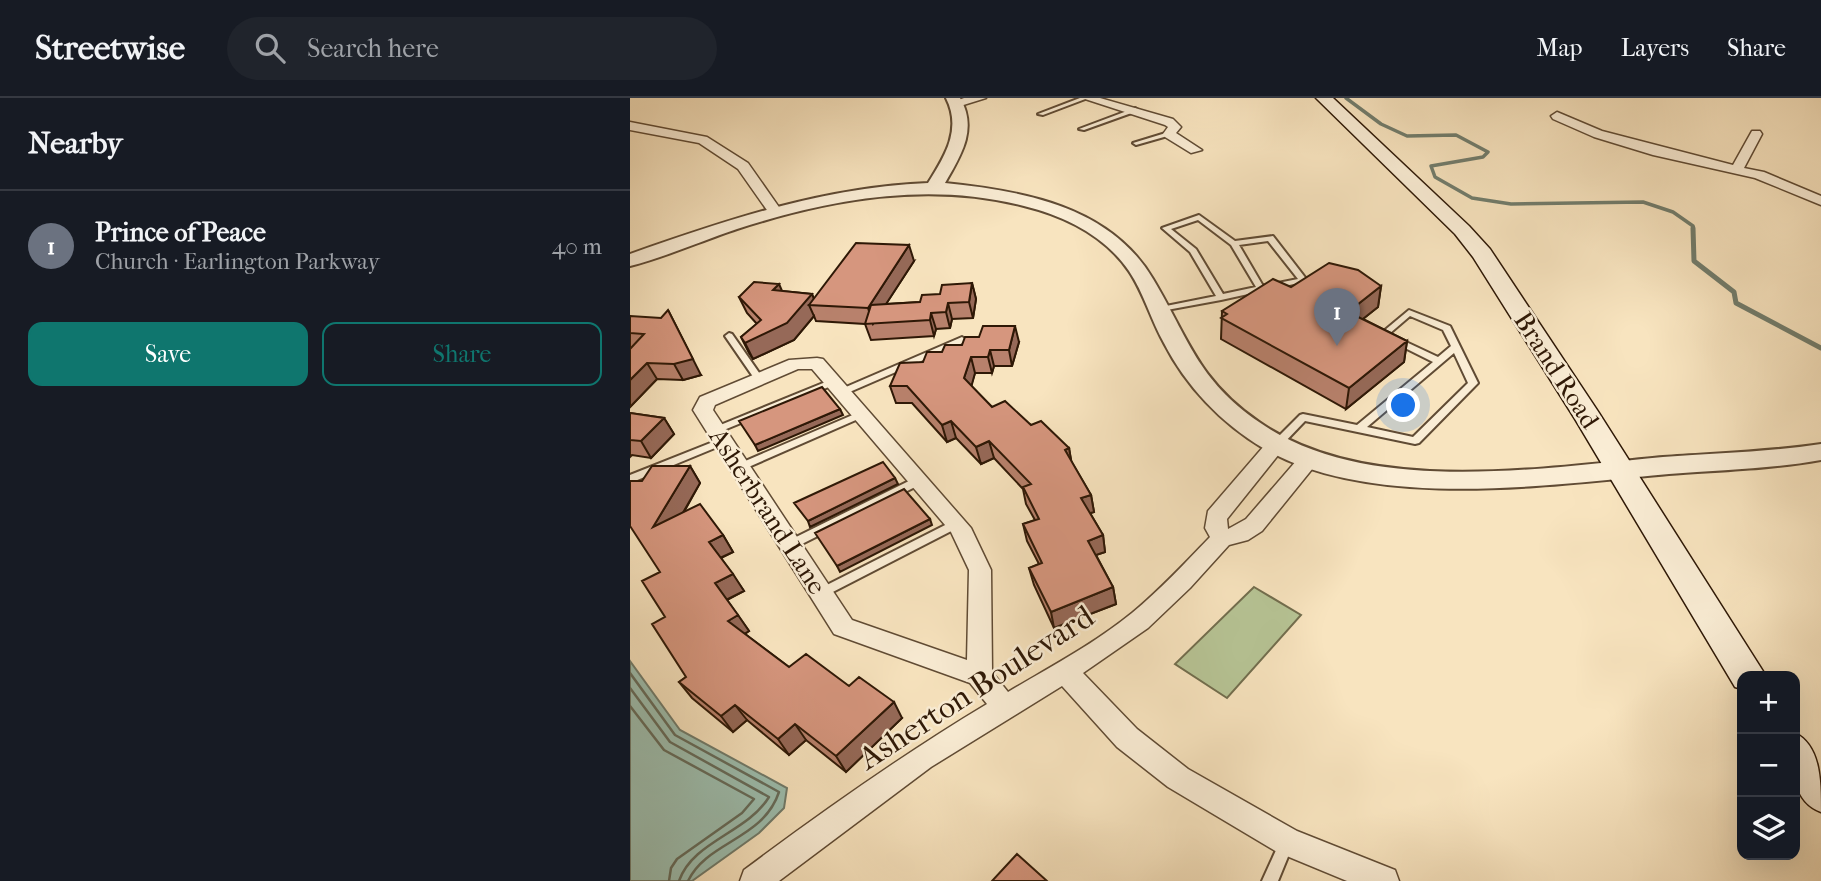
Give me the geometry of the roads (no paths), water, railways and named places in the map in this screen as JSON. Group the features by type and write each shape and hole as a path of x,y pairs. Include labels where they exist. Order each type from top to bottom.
{"main road":[{"name":"Brand Road","path":"1324,98 1462,230 1482,254 1745,671"},
{"path":"1800,759 1821,793"}],"street":[{"path":"934,188 960,142 961,110 955,101 980,98"},
{"path":"1087,98 1118,106 1134,104 1169,122 1175,127 1169,134 1196,150"},
{"path":"1557,116 1598,134 1634,145 1737,169 1821,201"},
{"path":"630,126 703,140 743,166 774,210"},
{"path":"1737,169 1756,134"},
{"path":"630,260 774,210 857,192 934,188 1009,196 1082,221 1123,250 1138,270 1181,354 1222,406 1277,444 1310,458 1388,475 1486,480 1821,452"},
{"name":"Asherbrand Lane","path":"817,363 957,523 980,570 979,675 843,627 703,410 707,401 759,379 795,364 817,363"},
{"path":"1222,538 1216,528 1216,517 1277,444"},
{"name":"Asherton Boulevard","path":"755,881 910,766 1094,653 1139,621 1182,582 1222,538 1240,534 1254,525 1310,458"},
{"path":"1063,670 1127,738 1178,778 1287,842 1384,881"},
{"path":"979,675 1004,707"}],"lane":[{"path":"1041,114 1087,98"},
{"path":"1082,129 1134,104"},
{"path":"1136,143 1169,134"},
{"path":"1221,298 1193,251 1166,228 1199,217 1234,244 1261,289"},
{"path":"1159,310 1303,279 1270,238 1234,244"},
{"path":"1277,444 1303,417 1415,441 1473,383 1447,328 1409,313 1383,335 1439,361"},
{"path":"729,337 759,379"},
{"path":"630,479 720,436 962,340"},
{"path":"1359,429 1456,347"},
{"path":"740,467 862,414"},
{"path":"790,545 919,480"},
{"path":"821,593 957,523"},
{"path":"1270,881 1287,842"}],"water":[{"path":"630,661 680,730 787,788 784,808 759,833 692,881 630,881"}],"waterway":[{"path":"1346,98 1381,124 1407,136 1456,135 1488,152 1483,157 1431,166 1435,177 1472,198 1511,204 1643,202 1673,212 1693,228"},
{"path":"1693,228 1694,261 1734,292 1736,303 1821,348"}],"place":[{"name":"Prince of Peace","path":"1337,346"}]}
